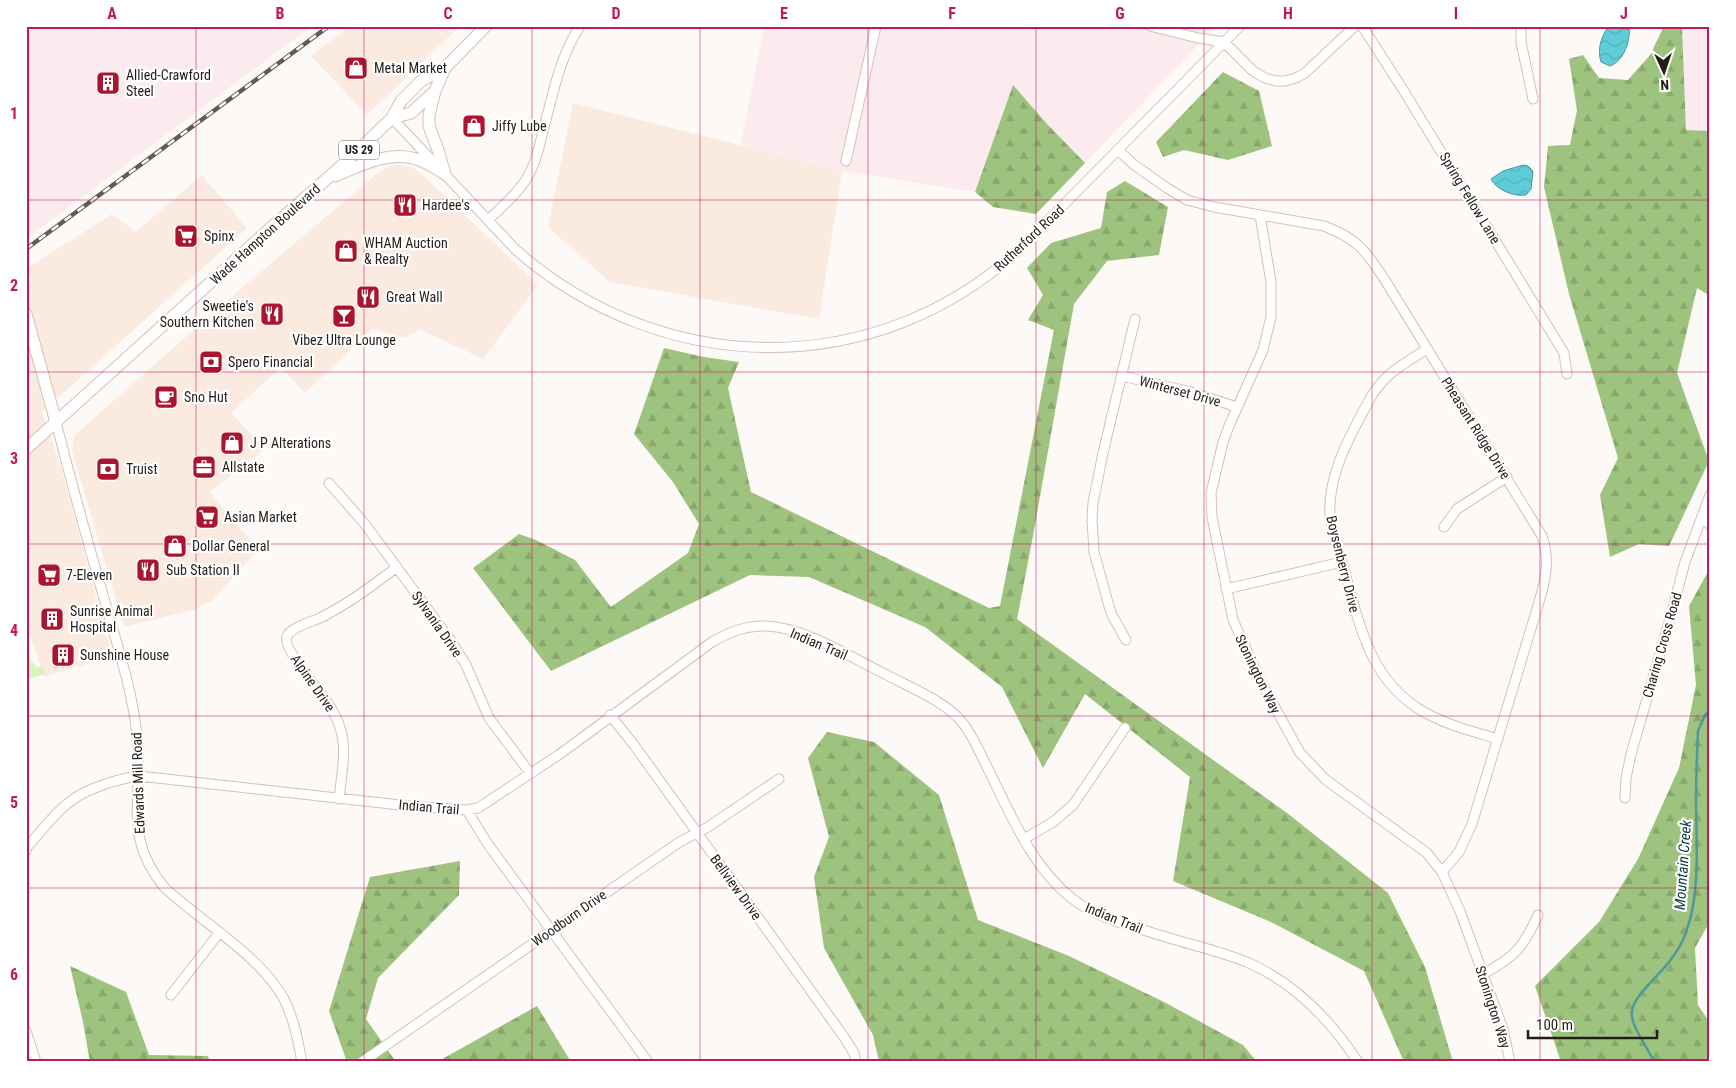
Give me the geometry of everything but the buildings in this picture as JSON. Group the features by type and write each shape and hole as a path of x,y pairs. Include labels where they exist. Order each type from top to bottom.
{"main road":[{"name":"Wade Hampton Boulevard","path":"26,449 324,181 392,118 401,101 421,81 445,68 486,26"},
{"name":"Wade Hampton Boulevard","path":"392,118 411,113 435,91 445,68"},
{"path":"435,91 429,126 445,174"},
{"path":"324,181 374,160 394,156 406,156 424,161 445,174"},
{"path":"26,314 56,422"}],"street":[{"path":"488,220 516,192 532,168 538,153 565,52 580,26"},
{"path":"846,162 876,26"},
{"path":"1150,26 1198,38 1224,42 1253,71 1265,78 1276,81 1285,81 1306,73 1354,26"},
{"name":"Rutherford Road","path":"392,118 506,241 536,267 584,300 622,318 666,334 714,344 771,348 814,345 886,329 921,315 976,284 1010,259 1240,26"},
{"name":"Spring Fellow Lane","path":"1362,26 1564,353 1567,374"},
{"path":"1521,26 1521,42 1533,99"},
{"name":"Pheasant Ridge Drive","path":"1118,150 1167,188 1187,200 1260,216 1324,226 1358,243 1368,255 1542,536 1547,557 1547,568 1539,602 1466,839 1459,852 1442,872"},
{"name":"Stonington Way","path":"1260,216 1271,282 1271,317 1263,350 1223,442 1211,493 1212,517 1233,620 1279,716 1300,753 1326,780 1427,853 1442,872 1460,912 1483,974 1503,1030 1510,1062"},
{"path":"1126,640 1108,606 1094,552 1092,520 1093,503 1103,453 1135,319"},
{"name":"Boysenberry Drive","path":"1427,349 1388,374 1378,384 1333,477 1329,503 1330,517 1363,637 1374,662 1388,683 1410,703 1427,714 1459,728 1498,739"},
{"name":"Winterset Drive","path":"1122,376 1187,391 1237,407"},
{"name":"Edwards Mill Road","path":"56,422 130,694 138,747 138,830 142,852 147,863 164,887 252,960 274,983 289,1010 295,1027 302,1062"},
{"path":"1444,527 1457,509 1507,477"},
{"name":"Sylvania Drive","path":"329,483 364,523 451,640 466,665 489,718 530,773"},
{"name":"Charing Cross Road","path":"1625,798 1626,778 1633,745 1685,562 1710,495"},
{"path":"1702,517 1710,525"},
{"path":"1226,588 1342,562"},
{"name":"Alpine Drive","path":"339,799 344,748 341,726 327,702 292,655 286,640 287,636 296,629 348,603 397,568"},
{"name":"Indian Trail","path":"26,847 61,808 76,797 113,782 139,776 339,799 467,810 484,806 726,634 741,628 762,626 789,630 834,648 914,689 953,713 969,732 1032,854 1052,879 1082,906 1136,928 1248,963 1287,986 1322,1016 1341,1037 1358,1062"},
{"name":"Bellview Drive","path":"610,715 634,745 844,1037 854,1053 856,1062"},
{"path":"1024,839 1054,822 1074,805 1125,728"},
{"name":"Woodburn Drive","path":"362,1062 678,843 779,780"},
{"path":"467,810 487,843 648,1062"},
{"path":"1483,974 1500,965 1521,947 1538,915"},
{"path":"170,995 219,933"},
{"path":"26,1031 36,1062"}],"shaded area":[{"path":"26,26 312,26 26,239"},
{"path":"350,26 460,26 367,115 311,56"},
{"path":"764,26 1216,26 1085,163 1013,86 975,192 842,171 741,145"},
{"path":"1682,26 1710,26 1710,131 1686,130"},
{"path":"573,103 842,171 819,319 610,282 548,227"},
{"path":"393,164 412,167 423,175 538,285 483,359 419,329 406,338 372,329 305,393 281,367 231,413 265,449 210,492 258,550 213,600 193,610 124,627 72,450 75,435 223,304 379,172"},
{"path":"202,175 247,228 42,412 60,464 112,656 44,677 26,623 26,269 112,214 136,232"}],"green space":[{"path":"1664,26 1682,26 1686,130 1710,131 1710,296 1697,288 1677,373 1709,461 1669,546 1639,544 1610,557 1600,495 1618,458 1569,294 1544,187 1548,146 1570,145 1577,110 1569,59 1583,55 1599,78 1628,80 1650,55"},
{"path":"1223,72 1259,91 1272,146 1228,160 1184,150 1163,157 1156,142"},
{"path":"1013,85 1085,163 1036,214 993,207 975,192"},
{"path":"1125,181 1168,207 1159,255 1107,261 1074,304 1017,619 1287,813 1388,893 1425,967 1453,1062 1404,1062 1364,971 1271,922 1173,881 1190,777 1085,694 1043,768 1002,687 925,627 809,577 750,575 551,671 473,568 519,534 536,540 575,560 611,607 688,553 699,524 673,482 634,434 664,348 704,357 739,362 728,388 751,492 989,608 1000,606 1054,330 1028,320 1043,295 1027,268 1051,243 1101,228 1107,192"},
{"path":"1710,568 1710,921 1695,948 1698,1005 1710,1023 1710,1062 1561,1062 1535,986 1599,922 1638,859 1679,768 1696,685 1689,606"},
{"path":"29,654 31,661 37,667 43,666 45,674 26,680 26,655"},
{"path":"827,732 874,742 939,795 978,920 1069,956 1166,1003 1243,1045 1257,1062 879,1062 873,1035 824,948 814,877 829,837 808,758"},
{"path":"460,861 459,895 378,978 366,1019 396,1062 347,1062 329,1011 370,877"},
{"path":"70,966 126,992 149,1055 208,1056 210,1062 90,1062"},
{"path":"537,1006 571,1062 437,1062"}],"water":[{"path":"1609,26 1629,26 1626,49 1619,60 1610,66 1601,62 1599,52 1602,38"},
{"path":"1523,165 1528,166 1533,171 1531,189 1526,195 1506,192 1493,183 1491,179 1503,171"}],"waterway":[{"name":"Mountain Creek","path":"1654,1062 1633,1022 1632,1010 1643,991 1677,951 1685,936 1691,917 1697,867 1696,791 1698,731 1710,709"}],"railway":[{"path":"26,249 329,26"}],"place":[{"name":"Metal Market","path":"356,68"},
{"name":"Allied-Crawford Steel","path":"108,83"},
{"name":"Jiffy Lube","path":"474,126"},
{"name":"Hardee's","path":"405,205"},
{"name":"Spinx","path":"186,236"},
{"name":"WHAM Auction & Realty","path":"346,251"},
{"name":"Great Wall","path":"368,297"},
{"name":"Sweetie's Southern Kitchen","path":"272,314"},
{"name":"Vibez Ultra Lounge","path":"344,316"},
{"name":"Spero Financial","path":"211,362"},
{"name":"Sno Hut","path":"166,397"},
{"name":"J P Alterations","path":"232,443"},
{"name":"Allstate","path":"204,467"},
{"name":"Truist","path":"108,469"},
{"name":"Asian Market","path":"207,517"},
{"name":"Dollar General","path":"175,546"},
{"name":"Sub Station II","path":"148,570"},
{"name":"7-Eleven","path":"49,575"},
{"name":"Sunrise Animal Hospital","path":"52,619"},
{"name":"Sunshine House","path":"63,655"}]}
